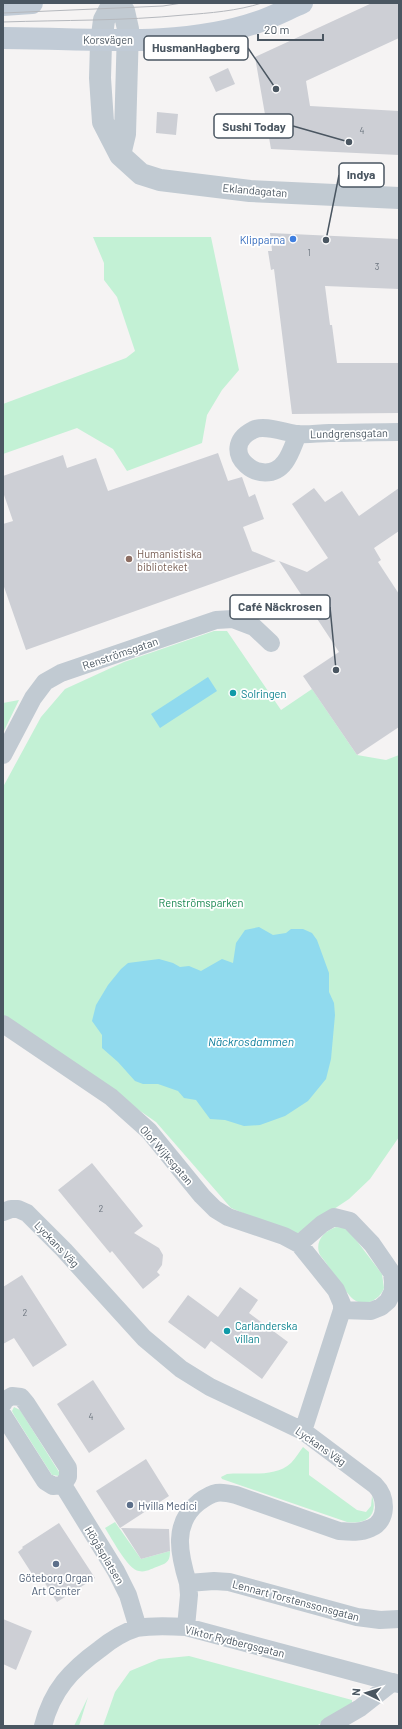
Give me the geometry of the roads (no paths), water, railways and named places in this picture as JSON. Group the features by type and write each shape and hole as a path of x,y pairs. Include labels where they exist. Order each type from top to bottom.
{"main road":[{"path":"3,5 32,3"},
{"name":"Korsvägen","path":"3,38 127,40 189,37 222,32 257,22 302,3"}],"street":[{"name":"Eklandagatan","path":"113,3 104,20 102,40 100,78 103,122 120,155 141,174 160,180 275,193 399,198"},
{"path":"117,3 124,11 128,29 125,134 120,155"},
{"name":"Lundgrensgatan","path":"298,434 399,432"},
{"name":"Renströmsgatan","path":"3,754 33,698 45,682 62,673 216,620 233,619 254,627 271,643"},
{"name":"Olof Wijksgatan","path":"3,1024 111,1097 149,1131 202,1196 215,1209 228,1217 284,1236 299,1244 336,1290 342,1304 342,1310"},
{"name":"Lyckans Väg","path":"10,1211 27,1213 64,1250 144,1338 181,1369 210,1387 303,1430 382,1493 384,1506 380,1521 372,1528 361,1532 339,1531 236,1495 216,1492 194,1506 184,1518 182,1523 180,1546 188,1583"},
{"path":"299,1244 322,1224 334,1217 350,1221 372,1244 392,1273 393,1291 388,1301 381,1307 371,1311 342,1310 303,1430"},
{"path":"3,1404 5,1400 12,1396 21,1397 26,1403 68,1468 68,1477 63,1485 52,1486 45,1481 3,1415"},
{"name":"Högåsplatsen","path":"63,1485 122,1583 128,1595 138,1628"},
{"name":"Lennart Torstenssonsgatan","path":"188,1583 214,1581 229,1582 357,1616 380,1620 399,1619"},
{"path":"186,1626 189,1595 188,1583"},
{"name":"Viktor Rydbergsgatan","path":"43,1726 55,1694 72,1671 107,1644 127,1632 138,1628 186,1626 396,1683"},
{"path":"329,1726 360,1708 396,1683"}],"water":[{"path":"208,677 217,691 160,728 151,714"},
{"name":"Näckrosdammen","path":"259,927 273,935 286,933 291,929 303,929 312,933 317,940 329,973 329,992 334,1003 335,1015 331,1059 326,1079 308,1101 285,1116 260,1125 244,1126 225,1120 210,1119 196,1100 184,1098 178,1091 158,1084 143,1084 135,1081 118,1062 102,1048 102,1035 92,1021 96,1005 108,985 128,963 159,959 173,963 180,967 189,966 201,971 222,959 233,963 236,943 245,930"}],"tram line":[{"path":"3,13 163,6 182,3"},
{"path":"3,22 161,17 223,11 262,3"}],"place":[{"name":"HusmanHagberg","path":"276,89"},
{"name":"Sushi Today","path":"349,142"},
{"name":"Klipparna","path":"293,239"},
{"name":"Indya","path":"326,240"},
{"name":"Humanistiska biblioteket","path":"129,559"},
{"name":"Café Näckrosen","path":"336,670"},
{"name":"Solringen","path":"233,693"},
{"name":"Carlanderska villan","path":"227,1331"},
{"name":"Hvilla Medici","path":"130,1505"},
{"name":"Göteborg Organ Art Center","path":"56,1564"}],"park label":[{"name":"Renströmsparken","path":"201,902"}]}
